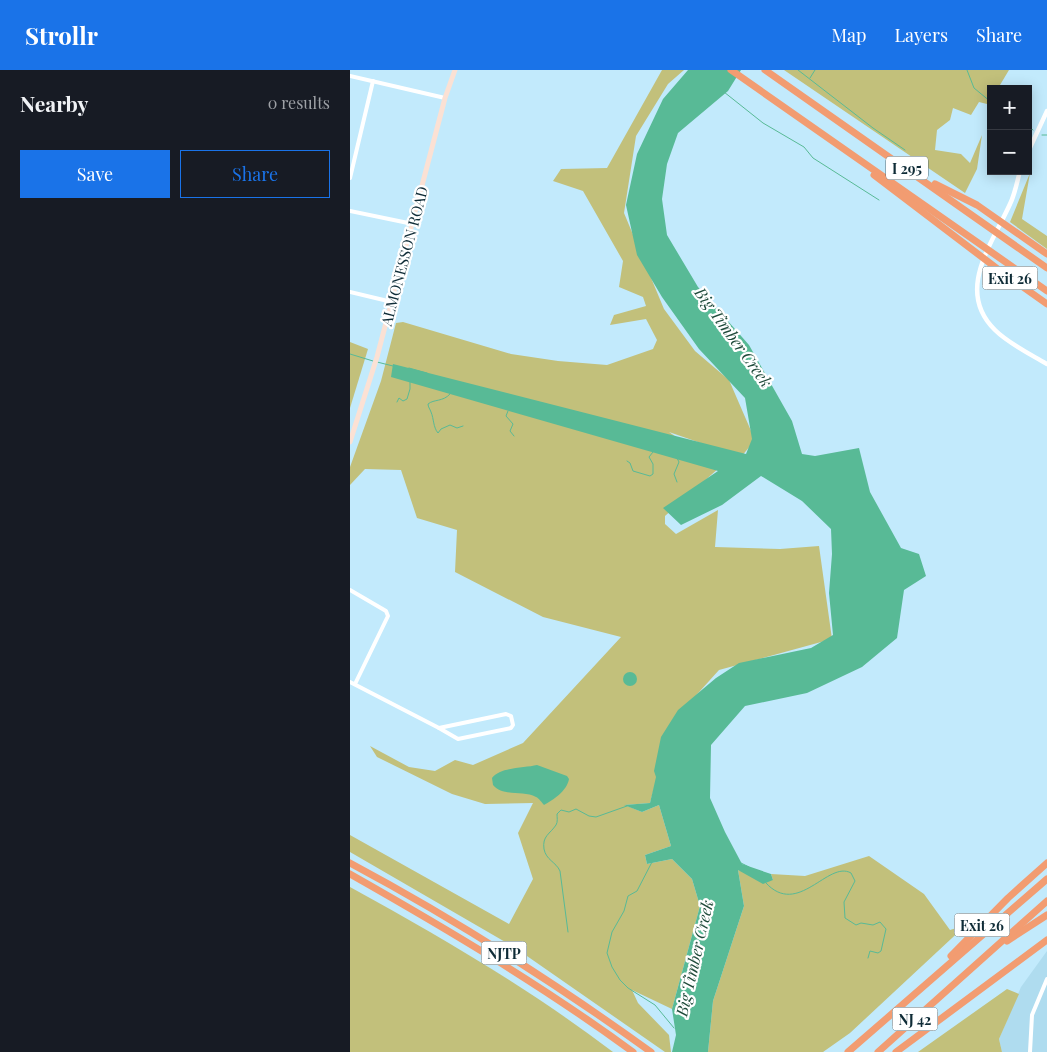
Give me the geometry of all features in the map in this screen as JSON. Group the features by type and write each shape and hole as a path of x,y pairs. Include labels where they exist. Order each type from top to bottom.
{"highway":[{"name":"I 295","path":"731,70 1047,291"},
{"name":"I 295","path":"765,70 1047,268"},
{"name":"Exit 26","path":"789,110 999,270 1047,304"},
{"path":"904,167 977,205 1047,254"},
{"name":"NJTP","path":"350,863 391,885 509,956 651,1052"},
{"name":"Exit 26","path":"920,989 1008,898 1047,863"},
{"name":"NJTP","path":"350,874 436,922 524,977 633,1052"},
{"name":"NJ 42","path":"848,1052 1047,879"},
{"name":"NJ 42","path":"878,1052 1047,901"},
{"path":"992,950 1047,915"},
{"path":"896,1052 1047,940"}],"main road":[{"name":"ALMONESSON ROAD","path":"350,442 378,357 445,98 455,70"}],"street":[{"path":"350,76 445,98"},
{"path":"350,178 373,81"},
{"path":"1032,143 1047,111"},
{"path":"1019,175 1006,212 980,269 977,297 987,321 1002,336 1047,364"},
{"path":"350,211 413,224"},
{"path":"350,292 392,302"},
{"path":"350,590 386,610 388,616 355,684"},
{"path":"350,682 458,739 511,728 513,725 511,716 506,714 439,728"},
{"path":"1030,1052 1032,1015 1047,979"}],"shaded area":[{"path":"662,70 684,70 668,84 636,136 624,213 664,309 695,351 729,380 755,440 741,457 669,432 720,467 665,516 665,524 676,534 718,510 715,547 780,549 819,546 832,639 719,670 672,722 650,803 625,805 642,812 659,805 671,846 645,855 647,864 672,859 692,879 700,906 672,1009 632,990 638,1003 669,1035 671,1052 665,1052 514,947 350,852 350,835 509,924 533,879 518,833 533,803 485,804 452,794 377,757 370,746 409,767 435,771 455,760 473,765 523,743 621,637 543,617 455,572 457,530 417,518 401,470 365,469 350,485 350,467 381,381 396,323 403,322 511,354 558,361 607,365 653,349 657,340 646,319 610,325 614,315 646,306 643,297 619,287 623,261 583,191 553,181 561,169 607,168"},
{"path":"784,70 1009,70 1000,85 987,85 987,104 979,102 971,115 953,108 950,120 937,130 935,150 961,154 970,163 982,135 977,169 965,193"},
{"path":"1030,175 1022,219 1047,236 1047,249 1010,222"},
{"path":"350,342 368,349 350,408"},
{"path":"869,856 924,894 950,930 966,925 850,1033 823,1052 708,1052 713,1001 744,906 738,870 773,880 771,874 805,876"},
{"path":"350,887 418,925 517,985 613,1052 350,1052"},
{"path":"1047,951 1047,1052 1002,1052 999,1039 1021,987"},
{"path":"1007,989 1019,994 999,1039 1002,1052 918,1052"}],"water":[{"name":"Big Timber Creek","path":"688,70 741,70 728,91 678,133 667,164 662,199 667,235 698,287 749,345 792,421 802,454 815,456 859,448 870,492 901,548 919,554 926,576 904,590 897,638 862,667 807,693 745,706 711,745 710,798 725,832 742,864 771,874 773,880 763,884 738,870 744,906 713,1001 708,1052 672,1052 676,1035 672,1009 700,906 692,879 672,859 647,864 645,855 671,846 659,805 642,812 624,805 650,803 656,777 654,771 661,737 678,710 716,678 739,663 811,648 833,635 829,593 832,554 831,529 802,501 761,476 722,505 681,525 663,508 718,471 391,377 393,364 746,454 752,439 745,398 699,349 662,297 637,255 626,205 637,154 663,99"},
{"path":"627,672 633,672 637,679 633,686 627,686 623,682 623,676"},
{"path":"537,765 567,776 569,779 563,791 544,805 538,798 531,795 502,791 493,785 492,778 496,774 513,768"}],"waterway":[{"path":"798,70 873,128 905,150"},
{"path":"810,78 815,70"},
{"path":"967,70 974,88 987,99"},
{"path":"724,92 763,123 804,147 813,158 879,200"},
{"path":"1042,135 1047,135"},
{"path":"350,354 373,361"},
{"path":"377,362 393,366"},
{"path":"409,368 427,373"},
{"path":"397,402 399,398 403,401 407,399 410,382"},
{"path":"450,394 428,404 435,428 438,433 441,429 450,425 457,428 463,426"},
{"path":"508,411 506,416 513,424 510,431 514,436"},
{"path":"627,461 630,463 633,471 650,476 653,474 653,464 649,457 653,452"},
{"path":"677,458 679,462 674,474 677,482"},
{"path":"568,932 560,871 545,853 545,838 556,825 557,814 561,810 569,812 576,809 589,816 596,817 627,806"},
{"name":"Big Timber Creek","path":"652,862 637,891 628,896 624,911 612,932 607,953 612,967 620,980 628,988 655,1005 674,1028"},
{"path":"741,863 749,867"},
{"path":"766,883 778,892 790,894 801,892 833,874 842,871 851,873 855,881 844,902 845,918 856,925 861,923 873,925 880,922 886,929 881,951 878,953 870,951 868,958"}]}
